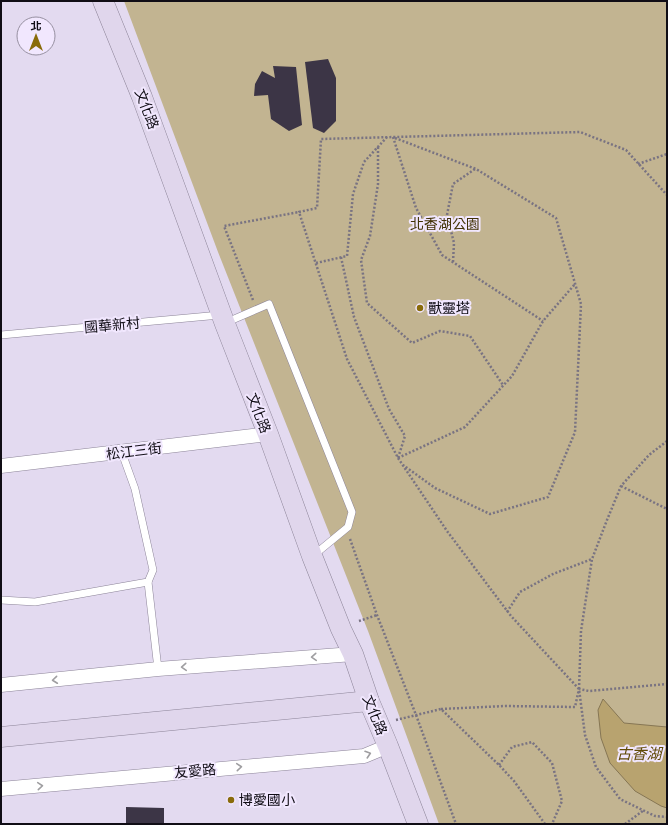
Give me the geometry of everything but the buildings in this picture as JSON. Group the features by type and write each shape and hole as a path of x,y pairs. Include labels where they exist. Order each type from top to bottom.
{"street":[{"name":"文化路","path":"103,1 142,97 312,556 341,629 353,654 369,701 418,824"},
{"name":"松江三街","path":"1,466 122,453 268,434"},
{"path":"1,685 158,669 353,654"},
{"path":"1,678 26,683"},
{"path":"1,737 369,701"},
{"name":"友愛路","path":"1,790 364,756 388,746"}],"lane":[{"path":"256,310 268,304 352,512 348,527 312,556"},
{"name":"國華新村","path":"1,335 224,319 256,310"},
{"path":"122,453 135,489 153,570 148,582 158,669"},
{"path":"1,600 35,602 148,582"}],"path":[{"path":"256,310 224,226 317,208 321,139 580,132 626,150 667,195"},
{"path":"316,263 347,256 353,194 364,162 387,137"},
{"path":"393,137 476,169 556,218 580,304 575,432 548,498 490,514 436,488 402,464"},
{"path":"393,137 416,208 442,255 543,321"},
{"path":"378,147 378,184 370,236 361,260 366,303 412,343 440,331 470,336 503,385"},
{"path":"638,164 667,154"},
{"path":"454,262 454,243 446,215 454,184 476,169"},
{"path":"299,212 348,359 398,458 447,531 508,612 579,689 589,691 667,684"},
{"path":"341,257 354,317 389,409 405,436 398,458"},
{"path":"398,458 464,428 512,376 543,321 575,284"},
{"path":"667,441 649,455 621,486 606,520 592,559 580,631 579,689 585,735 596,768 620,799 655,816 667,817"},
{"path":"621,486 667,509"},
{"path":"348,527 350,542 456,824"},
{"path":"508,612 520,592 552,574 592,559"},
{"path":"359,621 377,615"},
{"path":"378,724 441,709 505,706 575,707 579,689"},
{"path":"441,709 514,781 545,824"},
{"path":"499,765 512,746 532,742 552,763 562,802 552,824"},
{"path":"625,824 644,810"}],"green space":[{"name":"北香湖公園","path":"124,1 667,1 667,824 439,824 368,631 218,252"}],"water":[{"name":"古香湖","path":"603,699 624,723 667,727 667,808 635,791 610,763 601,738 598,710"}],"place":[{"name":"獸靈塔","path":"420,308"},
{"name":"博愛國小","path":"231,800"}]}
